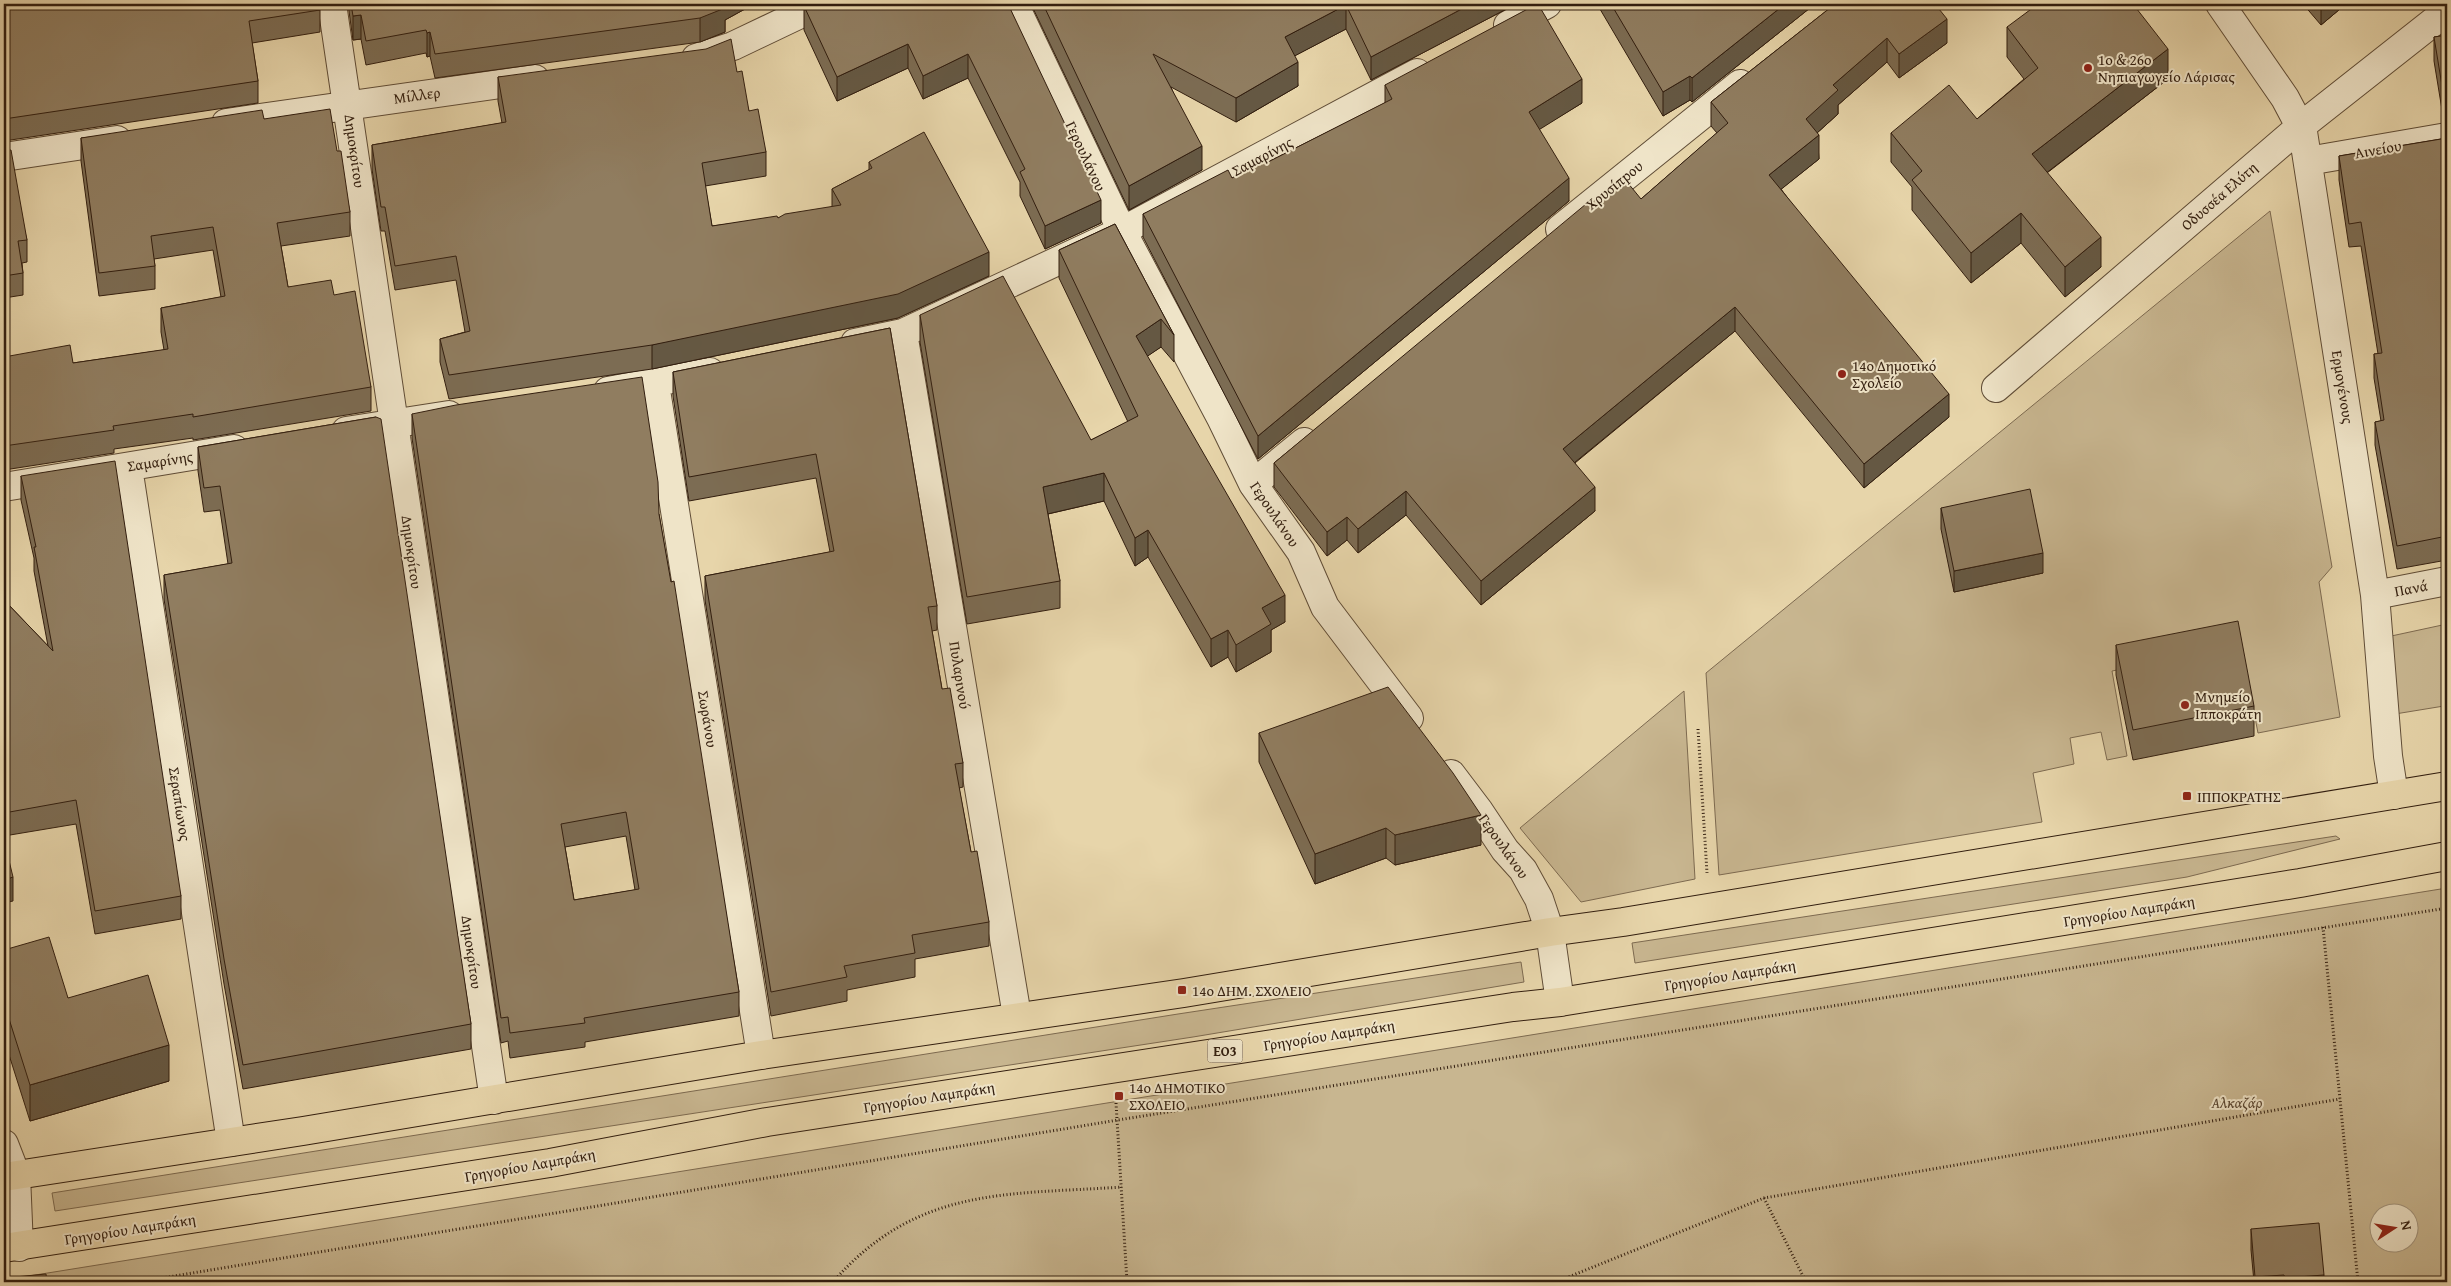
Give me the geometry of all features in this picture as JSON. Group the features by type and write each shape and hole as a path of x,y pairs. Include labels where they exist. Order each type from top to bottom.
{"main road":[{"path":"10,1176 494,1100 761,1055 1016,1016 1184,993 2447,786"},
{"name":"Γρηγορίου Λαμπράκη","path":"11,1248 550,1163 767,1122 1514,1006 1560,1002 2300,884 2447,856"}],"street":[{"name":"Δημοκρίτου","path":"332,4 494,1100"},
{"path":"674,60 704,56 733,46 820,4"},
{"name":"Γερουλάνου","path":"1014,4 1122,231 1221,418 1253,484 1301,552 1325,607 1479,810 1504,850 1523,870 1539,899 1550,932 1560,1002"},
{"path":"1486,36 1547,4"},
{"name":"Ερμογένους","path":"2220,4 2285,98 2300,127 2308,161 2375,595 2388,756 2394,795"},
{"name":"Οδυσσέα Ελύτη","path":"1996,388 2300,127 2447,11"},
{"name":"Σαμαρίνης","path":"827,348 903,333 1122,231 1443,60"},
{"name":"Χρυσίπpου","path":"1543,243 1758,70"},
{"name":"Μίλλερ","path":"200,127 556,77"},
{"path":"4,157 142,136"},
{"name":"Αινείου","path":"2308,161 2447,137"},
{"name":"Πυλαρινού","path":"903,333 1016,1016"},
{"path":"587,394 655,384 732,368"},
{"name":"Σωράνου","path":"655,384 761,1055"},
{"path":"324,434 471,411"},
{"path":"1253,484 1322,427"},
{"name":"Σαμαρίνης","path":"4,487 256,446"},
{"name":"Σεραπίωνος","path":"128,467 231,1142"},
{"name":"Πανά","path":"2375,595 2447,581"},
{"path":"4,1144 10,1176 11,1248"}],"path":[{"path":"1698,729 1711,907"},
{"path":"138,1282 1118,1120 2447,908"},
{"path":"2324,927 2358,1282"},
{"path":"1556,1282 1764,1198 2340,1099"},
{"path":"1116,1101 1127,1282"},
{"path":"833,1282 851,1261 880,1238 913,1218 947,1205 983,1197 1122,1187"},
{"path":"1764,1198 1806,1282"}],"green space":[{"path":"2270,211 2332,567 2319,582 2340,717 2258,733 2241,646 2112,671 2127,756 2107,760 2101,732 2070,738 2074,764 2033,773 2042,822 1719,875 1706,673"},
{"path":"2447,624 2447,701 2444,706 2395,714 2382,638"},
{"path":"1684,691 1695,879 1581,902 1520,828"},
{"path":"2336,836 2340,839 2187,877 1635,963 1632,943"},
{"name":"Αλκαζάρ","path":"2447,888 2447,1282 4,1282 4,1280"},
{"path":"1521,962 1524,982 1193,1037 55,1211 52,1193 1178,1014"}],"building":[{"path":"4,4 319,4 320,10 249,21 258,81 4,119"},
{"path":"351,4 724,4 725,8 700,18 435,54 430,32 427,33 426,30 366,41 361,15 353,16"},
{"path":"809,4 1008,4 1101,200 1045,226 1020,172 1025,169 968,54 923,76 908,44 837,77 804,6"},
{"path":"1043,4 1471,4 1371,57 1346,5 1285,37 1298,62 1236,98 1153,54 1202,146 1129,186"},
{"path":"1537,4 1582,79 1529,112 1569,178 1258,436 1143,214 1228,170 1232,178 1267,160 1268,162 1392,99 1385,85"},
{"path":"1611,4 1785,4 1692,78 1690,76 1663,92"},
{"path":"1835,4 1935,4 1947,19 1899,54 1887,38 1833,85 1838,90 1806,119 1819,135 1769,175 1949,394 1864,464 1735,307 1563,449 1595,487 1481,581 1406,491 1358,529 1347,517 1327,532 1274,463 1586,204 1588,206 1623,177 1641,199 1728,123 1711,102"},
{"path":"2038,4 2133,4 2168,49 2032,154 2101,237 2065,267 2021,213 1971,253 1912,180 1922,171 1891,133 1949,85 1977,119 2038,68 2007,27"},
{"path":"2447,35 2447,98 2444,98 2434,37"},
{"path":"731,39 737,72 742,71 749,111 758,109 766,152 702,163 712,226 777,216 778,218 785,214 841,205 832,189 872,168 869,162 924,132 989,252 898,294 652,345 449,375 440,339 470,331 456,256 395,266 385,207 381,207 372,145 506,122 498,77 706,49"},
{"path":"330,109 337,151 341,151 350,212 277,223 288,287 331,280 334,295 355,291 371,387 193,417 193,414 113,426 114,430 4,446 4,357 70,345 73,363 168,349 161,308 225,296 213,227 151,236 155,266 99,273 81,138 262,110 264,119"},
{"path":"2447,138 2447,536 2397,546 2375,422 2384,420 2374,354 2382,353 2361,222 2349,224 2339,156"},
{"path":"4,150 11,150 27,240 18,241 23,273 4,276"},
{"path":"1115,224 1174,335 1161,319 1136,336 1285,595 1262,608 1271,624 1236,645 1228,630 1211,639 1148,530 1135,538 1104,473 1043,487 1060,581 967,597 920,315 1003,276 1091,440 1138,416 1059,250"},
{"path":"890,328 937,606 928,607 942,689 950,688 963,763 955,764 971,852 977,851 989,922 912,935 915,953 844,966 847,977 771,992 705,576 834,551 816,454 689,477 673,372"},
{"path":"642,377 658,482 659,514 671,582 674,581 739,992 584,1018 585,1023 510,1033 508,1017 501,1018 412,414 456,405","holes":["626,812 639,889 574,900 561,824"]},
{"path":"376,417 381,419 471,1024 243,1065 224,959 164,575 232,563 220,486 204,488 198,447"},
{"path":"115,461 181,896 95,911 76,800 4,813 4,600 53,651 34,547 36,547 21,476"},
{"path":"2030,489 2043,553 1954,571 1941,508"},
{"name":"Μνημείο Ιπποκράτη","path":"2238,621 2254,706 2133,730 2116,645"},
{"path":"1388,687 1453,773 1481,815 1395,835 1386,828 1315,854 1259,733"},
{"path":"4,840 13,877 4,880"},
{"path":"49,937 68,998 148,975 169,1045 30,1085 4,1003 4,950"},
{"path":"2319,1223 2324,1275 2285,1278 2284,1275 2255,1277 2251,1229"},
{"path":"46,1274 47,1282 4,1282 4,1278"}],"place":[{"name":"1ο & 26ο Νηπιαγωγείο Λάρισας","path":"2088,68"},
{"name":"14ο Δημοτικό Σχολείο","path":"1842,374"},
{"name":"Μνημείο Ιπποκράτη","path":"2185,705"},
{"name":"ΙΠΠΟΚΡΑΤΗΣ","path":"2187,796"},
{"name":"14ο ΔΗΜ. ΣΧΟΛΕΙΟ","path":"1182,990"},
{"name":"14ο ΔΗΜΟΤΙΚΟ ΣΧΟΛΕΙΟ","path":"1119,1096"}]}
